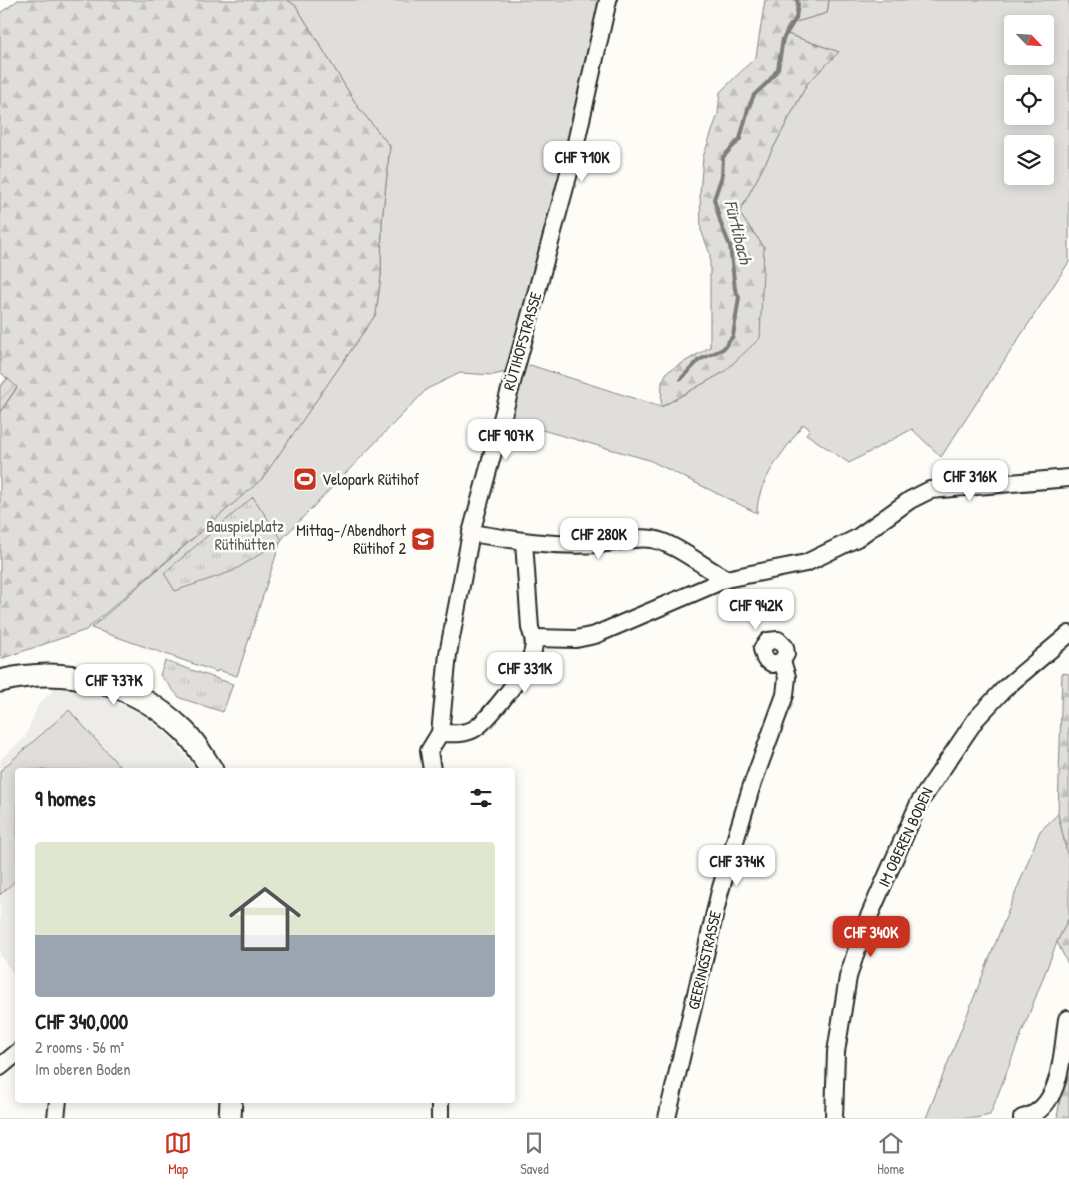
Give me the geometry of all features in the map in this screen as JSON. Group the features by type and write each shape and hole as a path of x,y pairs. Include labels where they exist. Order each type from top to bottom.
{"main road":[{"path":"0,681 20,676 58,674 92,679 132,693 168,716 184,731 211,768"},
{"path":"230,1118 231,1103"}],"street":[{"name":"RÜTIHOFSTRASSE","path":"432,768 429,750 440,733 448,654 472,533 570,169 608,0"},
{"path":"534,638 568,639 595,635 726,579 806,563 857,538 910,500 930,490 1069,478"},
{"path":"472,533 524,542 598,544 628,539 653,539 689,556 726,579"},
{"path":"440,733 458,734 473,730 484,721 528,666 533,651 534,638 530,628 524,542"},
{"name":"IM OBEREN BODEN","path":"834,1118 836,1052 848,977 863,930 915,810 936,775 976,719 1005,688 1069,635"},
{"name":"GEERINGSTRASSE","path":"667,1118 720,891 752,788 783,702 786,677 782,661"},
{"path":"1022,1118 1040,1108 1050,1097 1057,1079 1067,1019"},
{"path":"0,1067 15,1054"},
{"path":"56,1118 58,1103"},
{"path":"440,1103 440,1118"}],"shaded area":[{"path":"53,687 102,695 140,713 168,735 195,768 15,768 15,975 0,956 0,760 25,737 39,703 53,691"}],"green space":[{"path":"18,0 287,0 296,6 358,107 390,146 382,221 381,275 376,314 262,479 86,630 0,659 0,412 17,388 0,372 0,13"},
{"path":"287,0 604,0 589,69 510,371 493,375 460,373 427,389 281,540 237,676 218,670 217,672 91,628 262,478 376,314 381,275 382,221 390,146 358,107 296,6"},
{"path":"765,0 829,0 827,13 789,24 784,33 839,52 807,84 739,213 764,247 760,338 724,372 661,407 662,382 667,372 710,347 710,254 701,230 700,193 703,157 718,114 720,92 756,57"},
{"path":"829,0 1069,0 1069,262 941,457 912,429 849,463 806,434 810,429 803,424 767,477 758,501 757,513 649,460 510,421 510,404 519,371 530,365 661,407 724,372 764,247 739,213 807,84 839,52 784,33 789,24 827,13"},
{"path":"7,378 17,387 0,412 0,387"},
{"name":"Bauspielplatz Rütihütten","path":"253,497 282,540 233,571 175,591 164,573"},
{"path":"165,661 233,684 223,712 180,698 160,675"},
{"path":"1062,673 1069,674 1069,861 1058,814"},
{"path":"69,710 121,768 15,768 15,881 0,895 0,771"},
{"path":"1058,814 1069,861 1069,918 1057,942 990,1115 976,1118 926,1118 1040,831"},
{"path":"1069,918 1069,966 1057,942"},
{"path":"1069,1043 1069,1118 1057,1118"}],"waterway":[{"name":"Fürtlibach","path":"681,379 699,360 723,349 733,336 739,297 735,289 730,246 714,199 722,176 723,157 740,139 754,95 769,81 778,69 783,39 796,18 797,0"}],"place":[{"name":"Velopark Rütihof","path":"305,479"},
{"name":"Mittag-/Abendhort Rütihof 2","path":"423,539"}]}
